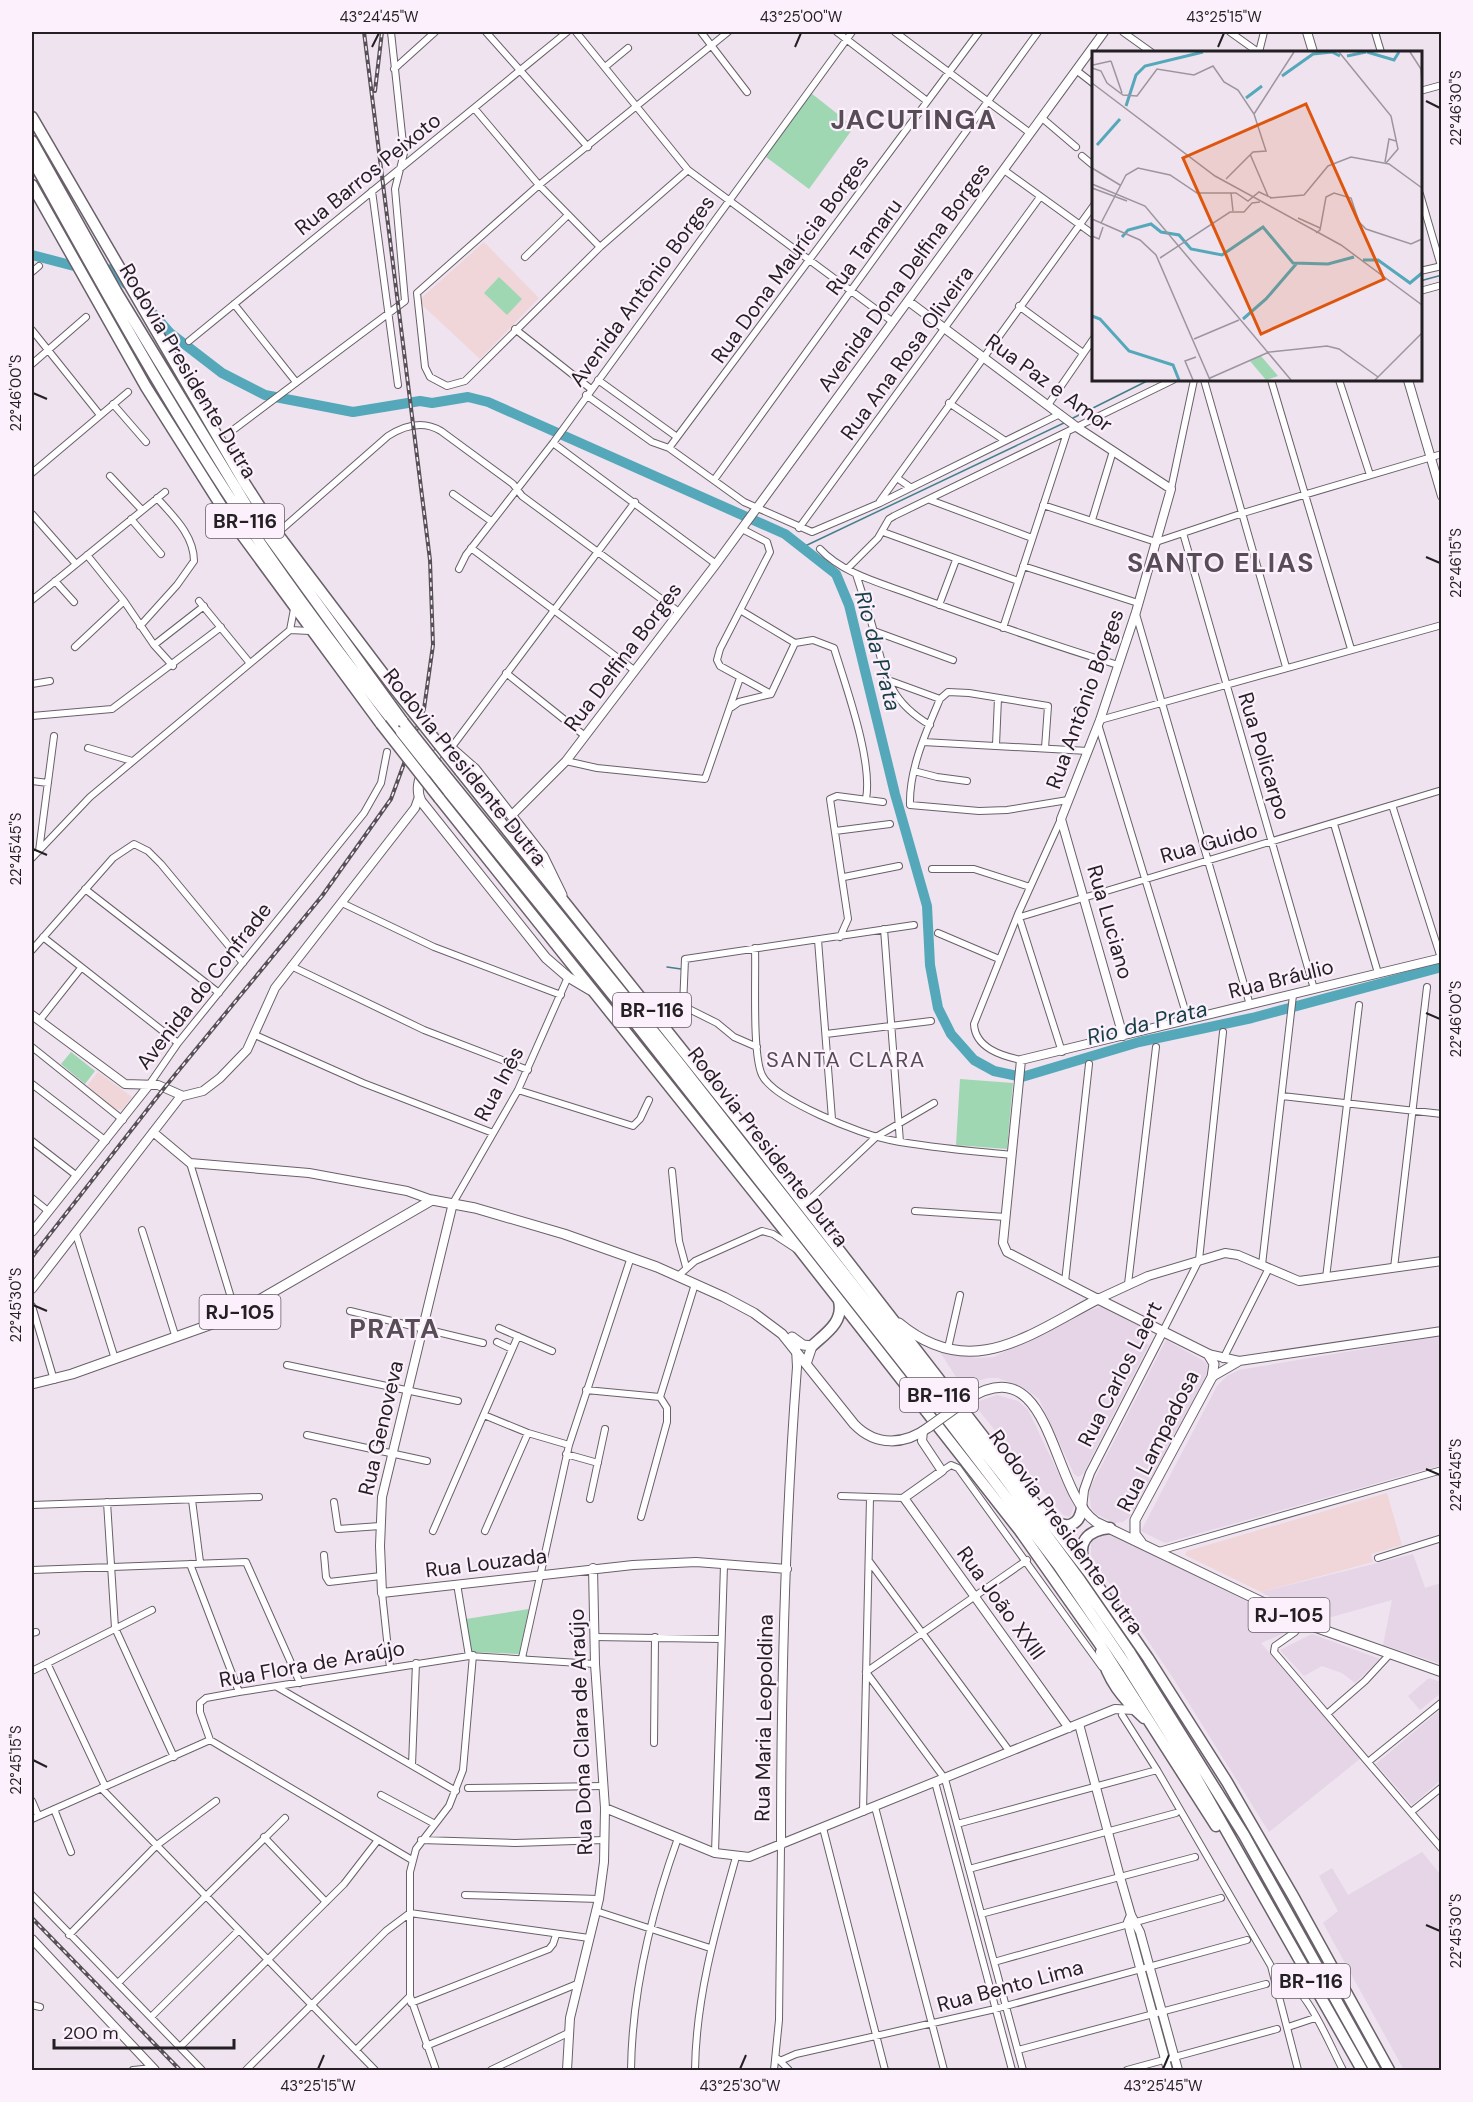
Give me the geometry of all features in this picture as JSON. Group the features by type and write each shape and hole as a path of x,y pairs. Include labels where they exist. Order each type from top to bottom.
{"highway":[{"name":"BR-116","path":"32,117 166,351 264,513 393,688 804,1205 1040,1507 1148,1658 1227,1782 1292,1893 1389,2070"},
{"name":"Rodovia Presidente Dutra","path":"32,141 112,294 248,508 402,727 946,1418 1058,1565 1128,1668 1193,1772 1362,2070"},
{"name":"Rodovia Presidente Dutra","path":"32,159 88,250"},
{"name":"BR-116","path":"32,185 146,387 225,512 294,609 439,798 802,1253 1007,1515 1099,1643 1260,1891"},
{"path":"264,513 282,529 358,629 374,661"},
{"name":"Rodovia Presidente Dutra","path":"434,768 682,1067 1004,1477 1080,1580 1158,1696 1244,1835 1375,2070"},
{"path":"812,1346 837,1320 840,1312 838,1300"},
{"path":"1040,1507 1055,1521 1066,1526 1078,1520 1083,1508"},
{"path":"1089,1574 1082,1552 1086,1537 1094,1531 1110,1528"},
{"path":"1099,1643 1108,1675 1122,1698 1152,1725"}],"main road":[{"path":"568,907 546,860 475,769 451,748 441,752 421,773 417,785 419,797 426,808 528,938 568,977 595,993"},
{"name":"RJ-105","path":"32,1384 54,1380 176,1338 236,1314 432,1200 519,1220 631,1257 678,1276 777,1323 800,1344 812,1346"},
{"path":"884,1309 916,1335 948,1348 983,1352 1001,1348 1098,1299 1208,1354"},
{"name":"RJ-105","path":"754,1313 796,1348 854,1424 866,1434 894,1442 926,1429 983,1390 994,1387 1013,1390 1029,1399 1039,1414 1083,1508 1090,1517 1302,1622 1389,1655 1442,1672"},
{"path":"807,1361 812,1346"},
{"name":"Rua Lampadosa","path":"1143,1544 1136,1534 1135,1520 1212,1377 1214,1364 1208,1354"},
{"path":"1110,1528 1122,1527 1135,1520"}],"street":[{"path":"233,430 390,310 405,301 395,189 404,153 392,32"},
{"path":"394,69 435,32"},
{"path":"486,32 588,147"},
{"name":"Rua Barros Peixoto","path":"189,341 567,32"},
{"path":"576,32 688,170 893,322"},
{"path":"701,32 747,92"},
{"path":"688,170 600,247 459,385 443,385 426,372 417,293 539,185 728,32"},
{"path":"837,32 927,101"},
{"name":"Avenida Antônio Borges","path":"459,569 471,548 518,490 852,32"},
{"path":"895,32 1030,134"},
{"name":"Rua Dona Maurícia Borges","path":"669,448 979,32"},
{"name":"Rua Tamaru","path":"714,480 1038,32"},
{"name":"Avenida Dona Delfina Borges","path":"755,511 1104,32"},
{"path":"1123,32 1150,51"},
{"path":"1230,32 1258,51"},
{"path":"1259,51 1264,32"},
{"path":"1307,32 1313,51"},
{"path":"1375,32 1380,51"},
{"path":"605,67 628,48"},
{"path":"1076,70 1092,82"},
{"path":"1422,90 1442,85"},
{"path":"474,108 539,185 600,247"},
{"path":"1042,118 1076,147"},
{"path":"1082,156 1092,164"},
{"path":"1004,170 1092,234"},
{"path":"372,191 390,310 398,385"},
{"name":"Rua Ana Rosa Oliveira","path":"799,528 1040,197"},
{"path":"1422,201 1441,266 1422,271"},
{"path":"880,503 982,357 1092,208"},
{"path":"525,257 568,215"},
{"path":"32,272 39,266"},
{"path":"1422,290 1442,285"},
{"name":"Rua Paz e Amor","path":"908,301 1076,426 1171,489"},
{"path":"234,304 296,381"},
{"path":"1019,306 1083,353"},
{"path":"32,364 86,317"},
{"path":"515,329 591,388"},
{"path":"32,330 100,415"},
{"path":"1048,405 1092,341"},
{"path":"598,380 677,437"},
{"path":"848,569 883,532 889,519 894,516 1171,381"},
{"name":"Rua Antônio Borges","path":"1021,1064 983,1044 975,1032 975,1020 999,959 1061,819 1099,722 1137,608 1171,489 1194,381"},
{"path":"1204,381 1286,667"},
{"path":"1271,381 1351,650"},
{"path":"1339,381 1370,475"},
{"path":"1408,381 1442,496"},
{"path":"32,473 128,392"},
{"path":"586,395 652,442 669,448 755,511 812,532 880,503 1004,440 1063,416"},
{"path":"950,403 1004,440"},
{"path":"113,404 146,442"},
{"path":"282,529 377,445 408,426 437,428 679,612"},
{"path":"1004,628 1067,433"},
{"path":"554,440 716,564"},
{"path":"1092,520 1113,451"},
{"path":"1043,505 1156,542 1243,513 1442,453"},
{"path":"111,476 142,510"},
{"path":"897,478 910,487"},
{"path":"32,600 165,492"},
{"path":"453,494 491,521"},
{"path":"140,626 182,579 194,561 192,545 184,530 157,498"},
{"path":"930,500 1032,538"},
{"path":"451,748 635,502"},
{"name":"Rua Delfina Borges","path":"512,815 566,761 755,511"},
{"path":"32,514 76,564"},
{"path":"131,519 161,554"},
{"path":"743,527 767,542 770,552 720,649 717,660 720,666 771,694"},
{"path":"883,532 1018,581"},
{"name":"Rua Policarpo","path":"1183,533 1314,989"},
{"path":"471,548 634,670"},
{"path":"820,549 856,574 1004,628 1118,665"},
{"path":"87,555 124,601 154,645 173,666"},
{"path":"939,605 956,560"},
{"path":"1023,566 1137,608 1162,703 1250,1005"},
{"path":"856,574 887,680 899,702 909,712 930,725"},
{"path":"54,581 74,602"},
{"path":"75,647 124,601"},
{"path":"154,645 202,603 249,663"},
{"path":"32,858 90,797 290,630 294,609"},
{"path":"740,610 795,643 813,640 834,648 862,752 867,781 866,799"},
{"path":"1188,1020 1099,722 1225,684 1442,625"},
{"path":"32,716 112,709 173,666 221,627"},
{"path":"290,630 310,631"},
{"path":"874,632 953,660"},
{"path":"771,694 795,643"},
{"path":"506,674 585,736"},
{"path":"566,761 597,768 705,779 732,707 740,678"},
{"path":"887,680 940,699"},
{"path":"32,684 50,681"},
{"path":"1045,748 1049,709 1046,705 953,691 940,699 923,742 914,771 910,805 979,811 1008,810 1068,800"},
{"path":"732,707 739,702 771,694"},
{"path":"996,745 998,698"},
{"path":"39,851 54,736"},
{"path":"923,742 1088,751"},
{"path":"87,748 132,761"},
{"name":"Avenida do Confrade","path":"32,1232 123,1120 178,1043 364,813 381,783 387,752"},
{"path":"914,771 967,781"},
{"path":"32,781 48,783"},
{"name":"Rua Guido","path":"1019,915 1273,843 1442,790"},
{"path":"840,937 848,919 844,877 831,798 837,796 883,802"},
{"path":"81,968 35,1018 121,1082 133,1086 162,1086 181,1096 194,1095 212,1085 242,1055 255,1035 272,993 415,808 419,797"},
{"path":"1392,805 1441,958"},
{"path":"415,808 426,808"},
{"name":"Rua Luciano","path":"1061,819 1124,1035"},
{"path":"835,831 890,824"},
{"path":"1334,824 1378,974"},
{"path":"32,950 120,852 131,845 138,845 161,864 243,963"},
{"path":"844,877 899,866"},
{"path":"932,869 974,869 1030,887"},
{"path":"85,889 219,993"},
{"path":"342,903 434,947 561,995"},
{"path":"1019,915 1062,1052"},
{"path":"757,1047 734,1037 717,1023 682,1004 685,959 914,925"},
{"path":"884,929 900,1142"},
{"path":"938,933 999,959"},
{"path":"43,937 178,1043"},
{"path":"818,940 832,1119"},
{"path":"754,948 759,1069 771,1087 790,1100 876,1137 900,1142 1012,1155"},
{"name":"Rua Bráulio","path":"1021,1064 1124,1035 1250,1005 1293,999 1314,989 1441,958"},
{"path":"291,966 424,1030 528,1070"},
{"name":"Rua Inês","path":"453,1203 518,1090 568,977"},
{"path":"1394,1268 1427,987"},
{"path":"1266,1267 1293,999"},
{"path":"1326,1278 1359,1005"},
{"path":"826,1034 893,1028 931,1021"},
{"path":"1199,1260 1223,1032"},
{"path":"255,1035 363,1083 493,1133"},
{"path":"32,1047 123,1120"},
{"path":"1128,1284 1156,1047"},
{"path":"1021,1064 1003,1243 1005,1250 1098,1299 1128,1284 1199,1260 1230,1253 1297,1281 1442,1261"},
{"path":"1065,1282 1089,1064"},
{"path":"32,1084 106,1141"},
{"path":"518,1090 633,1126 638,1122 648,1100"},
{"path":"32,1289 181,1096"},
{"path":"1282,1096 1442,1114"},
{"path":"804,1205 876,1137 898,1122 934,1103"},
{"path":"153,1132 190,1163 236,1314"},
{"path":"32,1141 77,1176"},
{"path":"190,1163 309,1173 407,1191 432,1200"},
{"path":"672,1171 679,1241 686,1267"},
{"path":"32,1198 48,1211"},
{"name":"Rua Genoveva","path":"382,1593 380,1526 382,1497 453,1203"},
{"path":"915,1211 1006,1217"},
{"path":"142,1230 176,1338"},
{"path":"678,1276 686,1267 762,1232 773,1234 802,1253"},
{"path":"76,1234 115,1359"},
{"path":"522,1658 566,1454 631,1257"},
{"name":"Rua Carlos Laert","path":"1083,1508 1084,1490 1090,1473 1199,1260"},
{"name":"Rua Lampadosa","path":"1223,1359 1266,1267"},
{"path":"640,1517 667,1422 667,1408 660,1396 695,1284"},
{"path":"948,1348 960,1295"},
{"path":"32,1306 54,1380"},
{"path":"350,1311 483,1343"},
{"path":"499,1328 552,1351"},
{"path":"1208,1354 1239,1362 1442,1331"},
{"path":"433,1531 518,1336"},
{"path":"497,1342 512,1349"},
{"name":"Rua Maria Leopoldina","path":"774,2070 778,2059 787,1569 796,1348"},
{"path":"797,1367 807,1361"},
{"path":"1212,1377 1239,1362"},
{"path":"287,1365 458,1401"},
{"path":"586,1390 660,1396"},
{"path":"484,1415 528,1433 569,1444"},
{"path":"590,1499 604,1429"},
{"path":"926,1429 922,1441 942,1471"},
{"path":"485,1531 528,1433"},
{"path":"307,1435 427,1461"},
{"path":"566,1454 598,1463"},
{"path":"841,1496 904,1498 951,1465 958,1468 1027,1560 1108,1675"},
{"path":"1158,1551 1442,1470"},
{"path":"32,1505 259,1497"},
{"path":"863,1812 870,1498"},
{"name":"Rua João XXIII","path":"904,1498 1069,1728"},
{"path":"192,1500 200,1562"},
{"path":"107,1502 109,1566 115,1628 174,1757"},
{"path":"334,1502 338,1529 380,1526"},
{"path":"1378,1558 1442,1538"},
{"path":"324,1554 326,1577 329,1582 381,1576"},
{"path":"866,1672 1027,1560"},
{"path":"32,1570 244,1561 250,1565 300,1683"},
{"path":"869,1561 1010,1752"},
{"name":"Rua Louzada","path":"382,1593 593,1568 666,1563 787,1569"},
{"path":"190,1564 239,1692"},
{"path":"716,1852 724,1565"},
{"name":"Rua Dona Clara de Araújo","path":"567,2070 568,2033 577,1984 599,1899 604,1840 595,1664 593,1568"},
{"path":"436,2070 411,2000 412,1860 421,1840 435,1824 456,1791 466,1749 471,1655 457,1584"},
{"path":"382,1593 390,1668"},
{"path":"32,1671 152,1610"},
{"path":"1302,1622 1297,1630 1274,1647 1274,1652 1442,1849"},
{"path":"594,1637 721,1639"},
{"path":"654,1743 655,1637"},
{"name":"Rua Flora de Araújo","path":"210,1740 200,1712 200,1703 206,1698 471,1655 595,1664"},
{"path":"1327,1713 1365,1682 1389,1655"},
{"path":"47,1663 103,1787 375,2070"},
{"path":"412,1765 416,1663"},
{"path":"866,1672 945,1779 1023,2070"},
{"path":"276,1687 456,1791"},
{"path":"1122,1698 1119,1712 1157,1770 1274,1973 1298,2070"},
{"path":"1368,1762 1442,1702"},
{"path":"604,1808 716,1852 736,1857 760,1854 1079,1724 1134,1710"},
{"path":"1079,1724 1145,1967 1153,2014 1167,2070"},
{"path":"32,1801 35,1817 210,1740 412,1860"},
{"path":"957,1824 1157,1770"},
{"path":"935,1782 1012,2070"},
{"path":"468,1788 603,1786"},
{"path":"1411,1812 1442,1786"},
{"path":"381,1795 435,1824"},
{"path":"69,1935 157,1845 216,1801"},
{"path":"875,1807 944,2070"},
{"path":"54,1809 71,1852"},
{"path":"969,1869 1176,1813"},
{"path":"118,1983 285,1818"},
{"path":"823,1828 885,2070"},
{"path":"264,1837 326,1902"},
{"path":"630,2070 633,2013 650,1928 678,1838"},
{"path":"181,2046 352,1875 378,1840"},
{"path":"421,1840 514,1843 604,1840"},
{"path":"695,2070 698,2011 711,1948 736,1857"},
{"path":"981,1914 1195,1857"},
{"path":"32,1895 202,2070"},
{"path":"465,1895 599,1899"},
{"path":"994,1962 1132,1919 1221,1898"},
{"path":"596,1911 711,1948"},
{"path":"246,2070 386,1931 410,1913 589,1938"},
{"path":"151,2017 239,1930"},
{"path":"356,2050 411,2000 549,1949 554,1944 556,1935"},
{"path":"32,1940 154,2069"},
{"name":"Rua Bento Lima","path":"778,2059 995,2009 1247,1940"},
{"path":"1145,1967 1163,2011 1178,2070"},
{"path":"1274,1973 1293,1983 1343,2070"},
{"path":"426,2046 577,1984"},
{"path":"1017,2050 1266,1984"},
{"path":"32,2005 40,2007"},
{"path":"1288,2027 1315,2018"},
{"path":"1127,2070 1277,2029"},
{"path":"491,2070 568,2033"},
{"path":"778,2059 789,2070"},
{"path":"133,2070 154,2069"}],"shaded area":[{"path":"484,242 539,298 480,359 418,301"},
{"path":"98,1072 132,1097 122,1110 114,1109 86,1087"},
{"path":"1102,1306 1145,1329 1140,1340 1149,1345 1083,1474 1078,1477 1074,1474 1039,1399 1026,1389 998,1378 988,1378 961,1385 940,1352 977,1358 994,1357 1074,1316"},
{"path":"1441,1336 1441,1465 1165,1543 1141,1531 1217,1386 1227,1376 1239,1370"},
{"path":"1166,1340 1204,1361 1208,1366 1208,1376 1135,1513 1123,1522 1114,1523 1096,1514 1091,1508 1089,1490"},
{"path":"997,1395 1018,1401 1028,1410 1074,1506 1070,1517 1063,1515 973,1403"},
{"path":"1387,1493 1402,1545 1371,1554 1373,1562 1261,1592 1185,1555 1187,1551"},
{"path":"1105,1532 1116,1535 1282,1619 1288,1626 1287,1632 1261,1643 1361,1758 1269,1832 1175,1681 1091,1556 1091,1541"},
{"path":"1413,1554 1425,1588 1441,1583 1441,1664 1383,1645 1392,1600 1321,1620 1317,1613 1307,1617 1261,1592"},
{"path":"1312,1634 1380,1659 1355,1683 1342,1673 1322,1666 1304,1676 1280,1650"},
{"path":"1429,1678 1441,1682 1441,1693 1420,1710 1408,1696"},
{"path":"1441,1709 1441,1780 1412,1805 1376,1764"},
{"path":"1422,1852 1441,1875 1441,2070 1404,2070 1323,1923 1338,1911 1319,1876 1332,1868 1348,1895"}],"green space":[{"path":"811,93 854,127 809,189 766,157"},
{"path":"499,277 522,299 507,315 484,293"},
{"path":"71,1052 95,1071 85,1084 61,1064"},
{"path":"960,1079 1013,1083 1007,1149 956,1145"},
{"path":"529,1609 519,1654 472,1652 466,1619"}],"waterway":[{"name":"Rio da Prata","path":"32,255 74,266 114,270 126,284"},
{"path":"1422,280 1442,275"},
{"name":"Rio da Prata","path":"143,302 170,333 222,373 265,395 353,412 420,401 432,403 468,397 488,402 785,534 836,574 849,605 895,794 927,906 930,965 938,1008 951,1034 974,1060 994,1071 1022,1077 1139,1042 1252,1018 1442,967"},
{"path":"1073,418 1147,381"},
{"path":"803,547 1066,422"},
{"path":"667,967 681,969"}],"railway":[{"path":"32,1257 165,1087 322,896 391,799 424,709 433,645 430,560 364,32"},
{"path":"375,91 382,32"},
{"path":"32,1918 180,2070"}],"district":[{"name":"JACUTINGA","path":"914,119"},
{"name":"SANTO ELIAS","path":"1221,562"},
{"name":"SANTA CLARA","path":"846,1059"},
{"name":"PRATA","path":"395,1328"}]}
